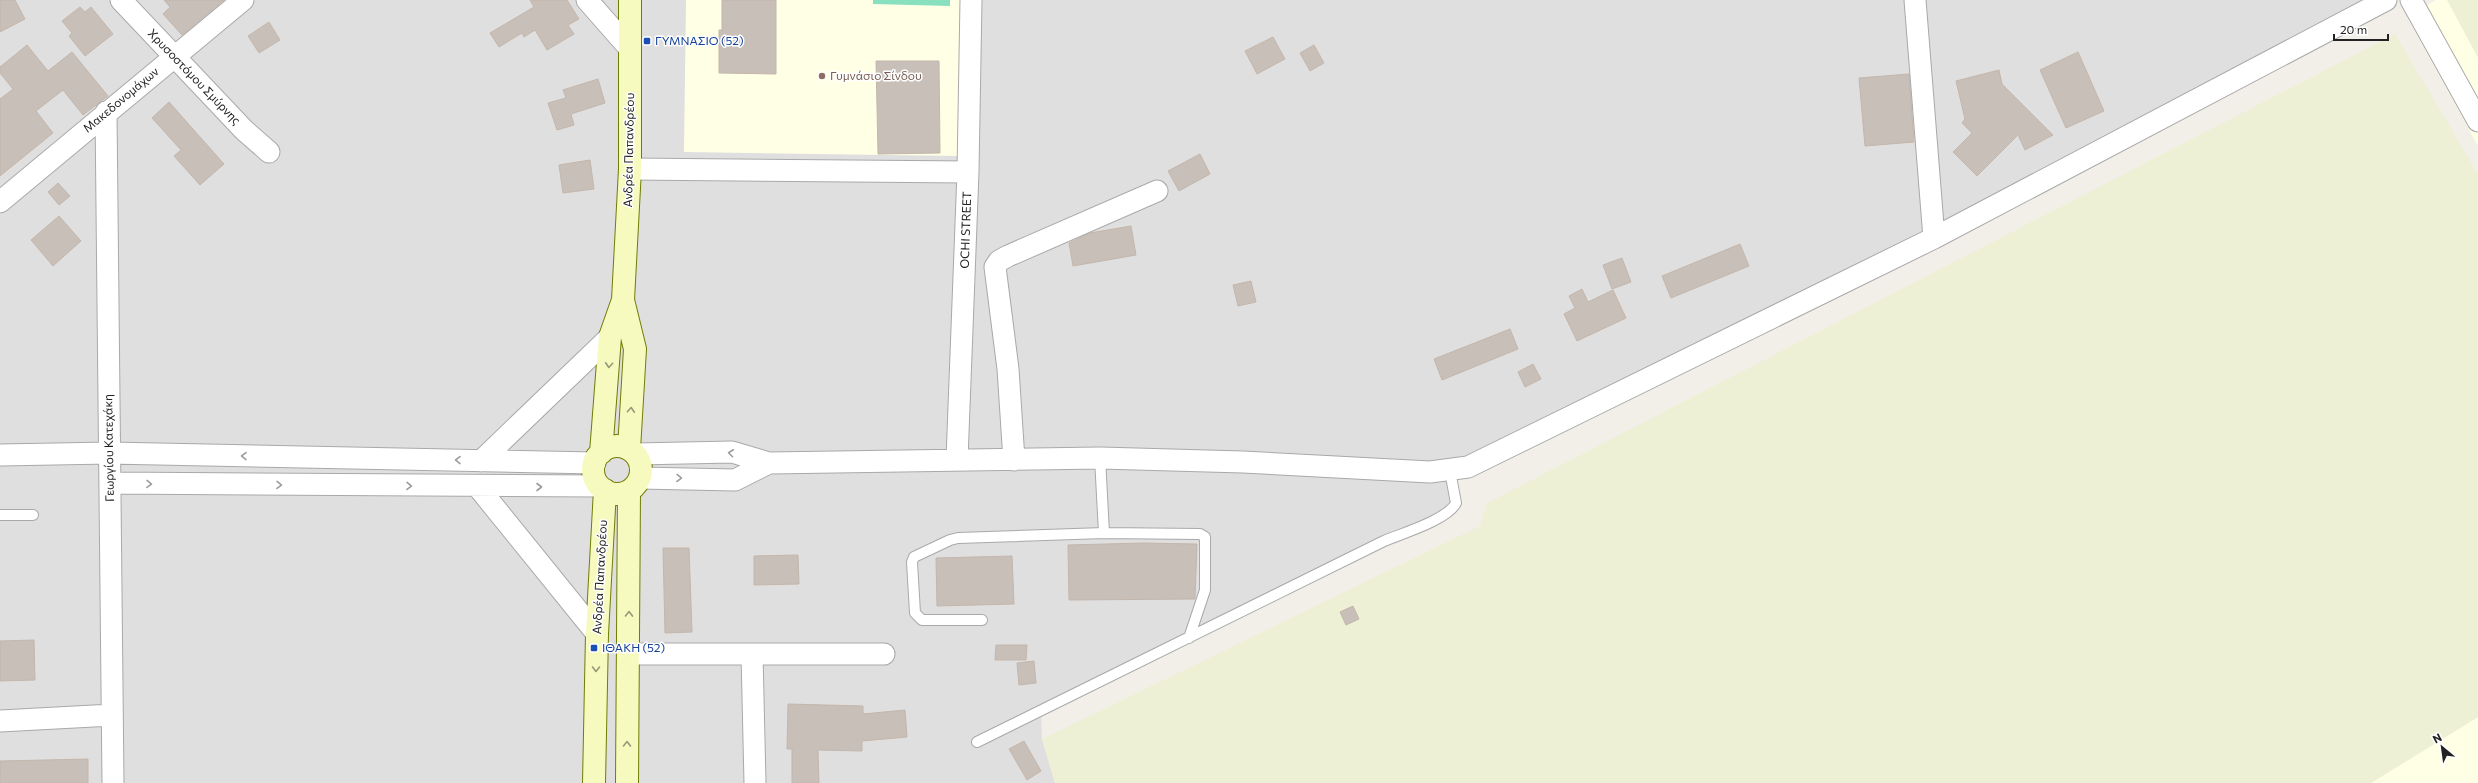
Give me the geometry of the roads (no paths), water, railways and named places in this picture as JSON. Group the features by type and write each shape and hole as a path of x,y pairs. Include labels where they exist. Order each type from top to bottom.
{"street":[{"name":"Χρυσοστόμου Σμύρνης","path":"121,0 173,56 269,152"},
{"name":"Μακεδονομάχων","path":"0,202 173,56 243,0"},
{"path":"587,0 630,49"},
{"name":"Ανδρέα Παπανδρέου","path":"598,458 610,337 623,300 630,169 630,0"},
{"name":"OCHI STREET","path":"957,459 968,172 971,0"},
{"path":"1915,0 1934,238"},
{"path":"0,455 109,453 481,461 598,458 614,446 632,452 732,452 769,463 1100,458 1243,462 1430,472 1450,471 1468,467 1934,238 2386,0"},
{"path":"2411,0 2478,121"},
{"name":"Γεωργίου Κατεχάκη","path":"106,112 113,783"},
{"path":"630,169 968,172"},
{"path":"1014,460 1008,369 995,267 999,261 1008,256 1157,191"},
{"name":"Ανδρέα Παπανδρέου","path":"623,300 635,349 632,452"},
{"path":"481,461 610,337"},
{"path":"627,783 628,654 634,484 641,470 632,452"},
{"path":"311,457 311,485"},
{"path":"598,458 594,475 602,488"},
{"path":"110,483 602,488 621,494 634,484 735,480 769,463"},
{"path":"478,487 597,634"},
{"name":"Ανδρέα Παπανδρέου","path":"594,783 602,488"},
{"path":"628,654 884,654"},
{"path":"752,654 755,783"},
{"path":"0,721 112,715"}],"lane":[{"path":"1100,458 1104,533"},
{"path":"977,742 1384,541 1453,510 1456,503 1450,471"},
{"path":"0,515 33,515"},
{"path":"982,620 922,620 917,617 915,613 912,562 914,557 950,540 958,538 1104,533 1200,534 1205,537 1205,590 1189,638"}],"place":[{"name":"ΓΥΜΝΑΣΙΟ (52)","path":"647,41"},
{"name":"Γυμνάσιο Σίνδου","path":"822,76"},
{"name":"ΙΘΑΚΗ (52)","path":"594,648"}]}
